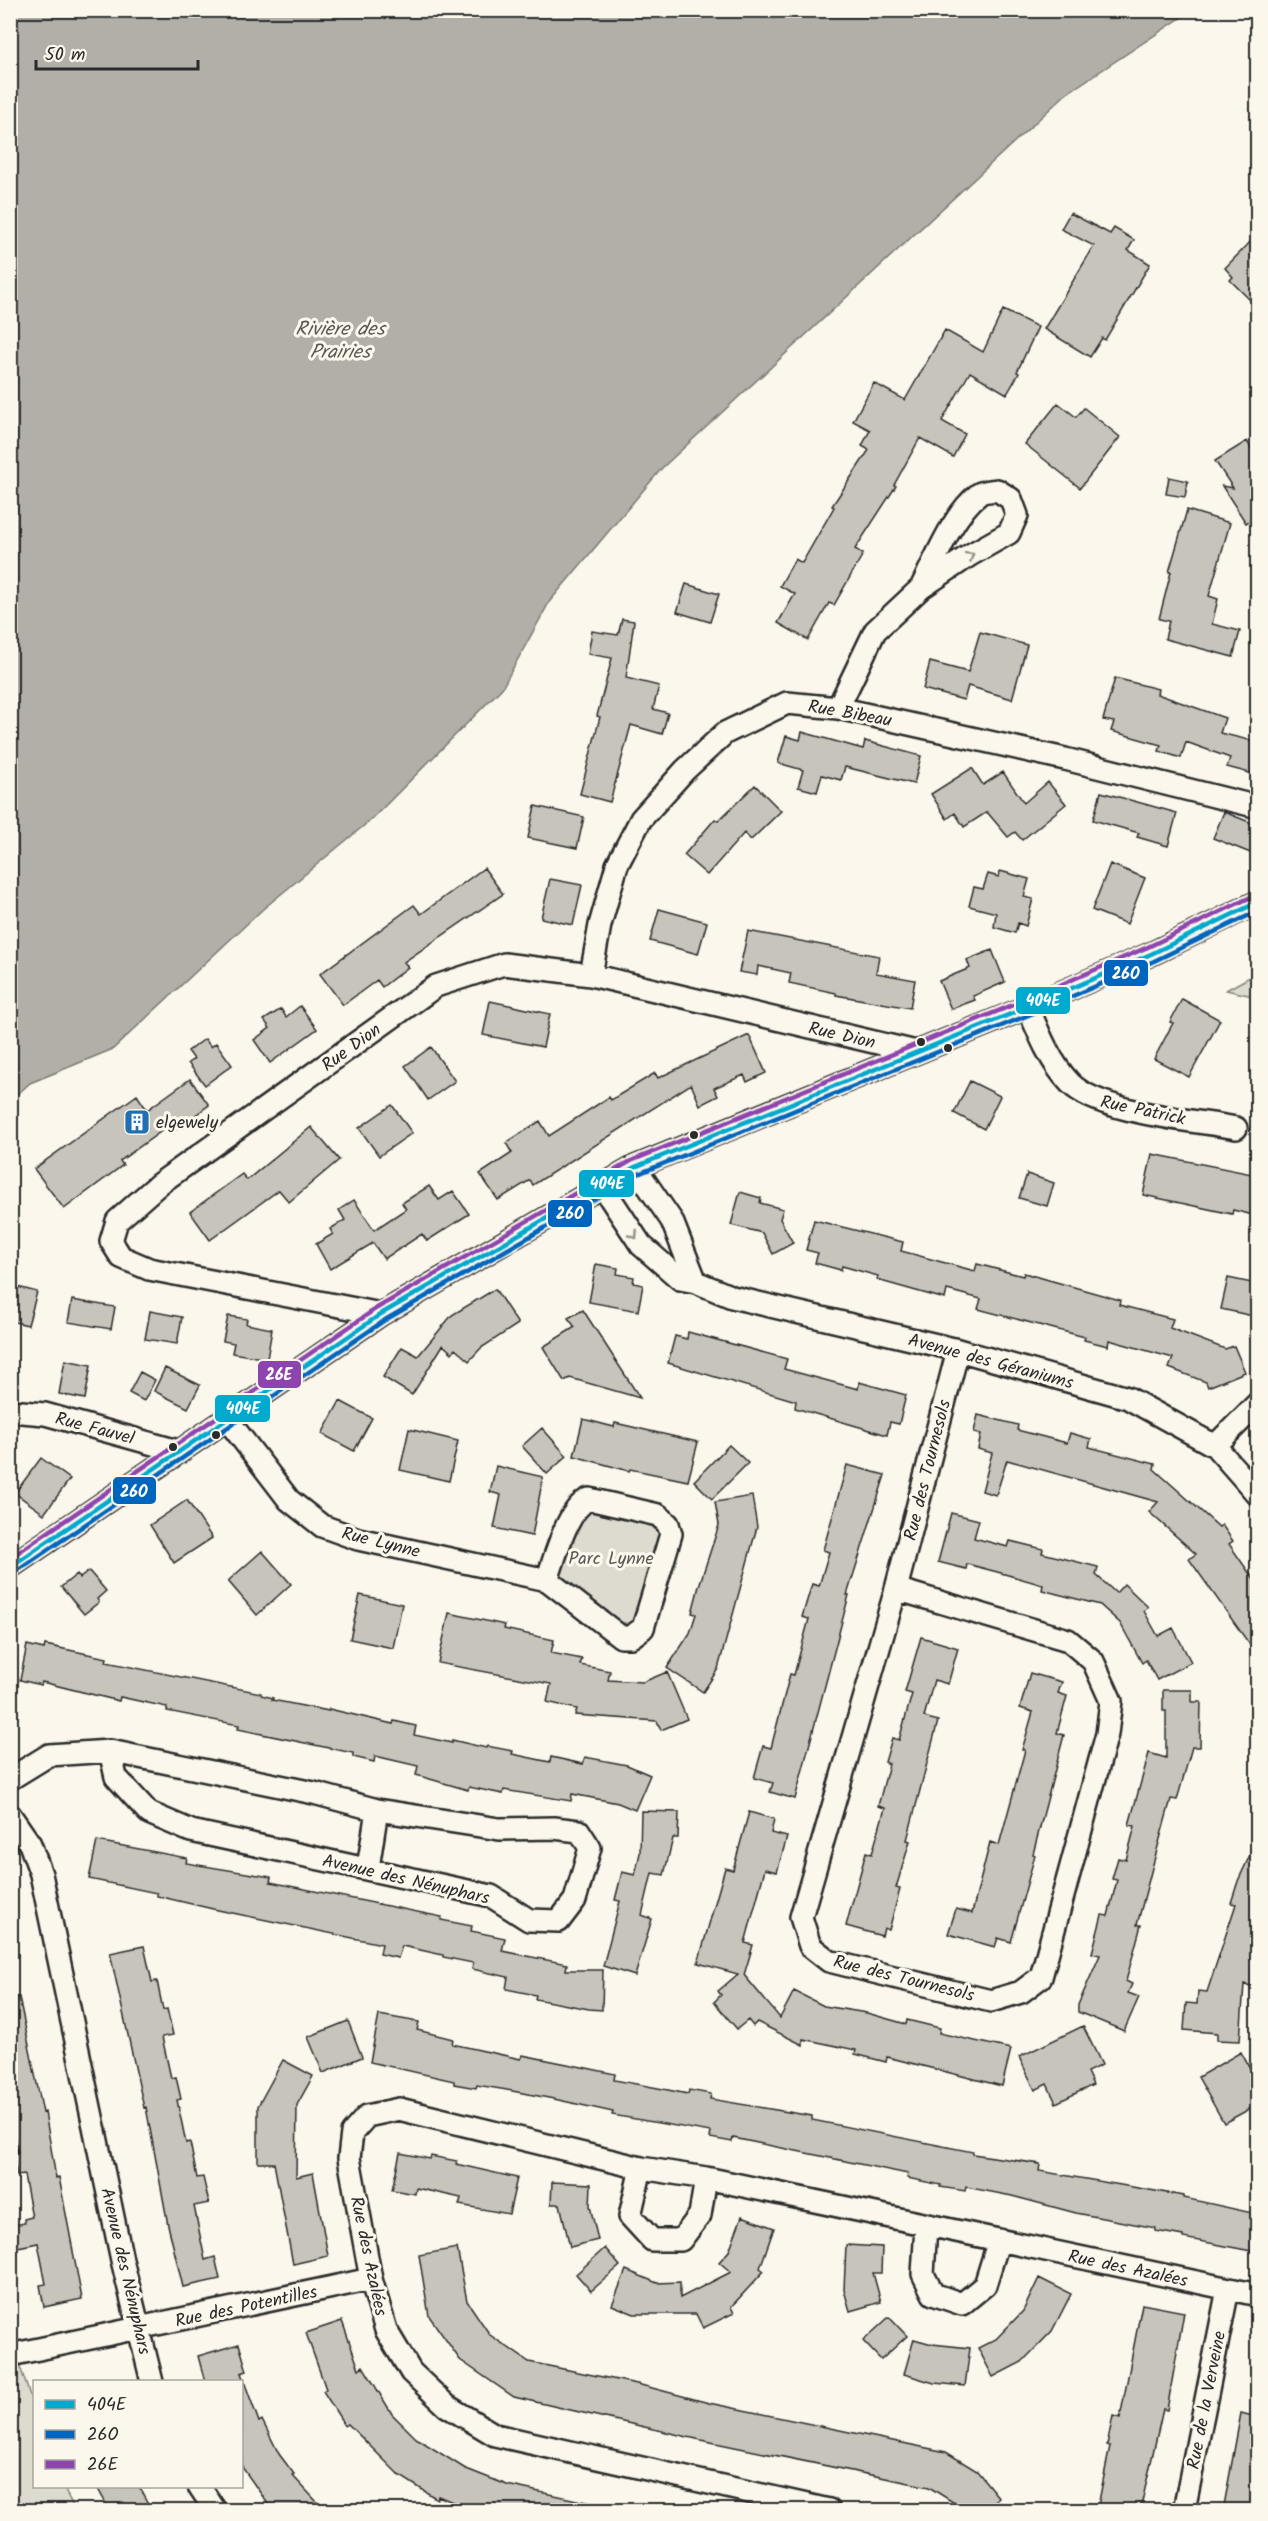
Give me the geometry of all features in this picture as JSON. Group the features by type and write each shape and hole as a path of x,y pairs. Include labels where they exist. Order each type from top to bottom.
{"street":[{"path":"838,708 875,631 921,588 969,555 1009,533 1017,515 1011,499 997,490 981,492 944,542 921,588"},
{"name":"Rue Bibeau","path":"591,975 600,925 617,865 641,819 685,771 726,733 787,703 838,708 1065,759 1257,807"},
{"path":"10,1566 381,1314 635,1167 1028,1007 1151,954 1257,902"},
{"name":"Rue Dion","path":"381,1314 150,1269 121,1257 111,1241 117,1221 159,1184 436,986 504,964 591,975 916,1052"},
{"name":"Rue Patrick","path":"1028,1007 1042,1041 1056,1064 1071,1084 1088,1097 1114,1107 1236,1128"},
{"path":"635,1167 672,1221 696,1282"},
{"name":"Avenue des Géraniums","path":"605,1185 610,1198 640,1245 680,1279 696,1282 732,1297 958,1350 1128,1398 1215,1446 1257,1495"},
{"name":"Rue des Tournesols","path":"896,1590 1068,1640 1093,1661 1111,1701 1107,1734 1041,1977 1021,1992 991,2001 830,1962 810,1946 801,1917 896,1590 958,1350"},
{"path":"1215,1446 1257,1403"},
{"name":"Rue Fauvel","path":"10,1411 45,1414 178,1451"},
{"name":"Rue Lynne","path":"227,1419 289,1500 322,1526 358,1539 547,1580 621,1636 631,1637 643,1628 670,1534 668,1524 658,1515 589,1499 581,1502 573,1513 547,1580"},
{"name":"Avenue des Nénuphars","path":"10,1779 49,1755 110,1751 314,1793 377,1810 499,1829 554,1828 579,1831 590,1848 575,1900 559,1921 529,1920 490,1896 191,1831 149,1813 116,1777 110,1751"},
{"path":"368,1869 377,1810"},
{"name":"Avenue des Nénuphars","path":"10,1815 30,1844 41,1874 138,2328 151,2380"},
{"name":"Rue des Azalées","path":"829,2511 495,2435 447,2406 411,2372 386,2330 371,2279 349,2158 352,2133 367,2116 399,2109 641,2168 706,2178 1257,2295"},
{"path":"641,2168 630,2216 652,2240 681,2240 700,2215 706,2178"},
{"path":"926,2226 923,2274 933,2294 962,2304 986,2285 999,2240"},
{"name":"Rue des Potentilles","path":"15,2354 371,2279"},
{"name":"Rue de la Verveine","path":"1184,2511 1228,2289"},
{"path":"200,2488 215,2511"}],"green space":[{"path":"1257,973 1257,997 1226,990"},
{"name":"Parc Lynne","path":"594,1509 651,1522 659,1530 662,1538 639,1616 629,1623 620,1623 559,1576 577,1529 582,1520"},
{"path":"10,2338 33,2404 33,2488 64,2488 75,2510 11,2510"}],"water":[{"name":"Rivière des Prairies","path":"11,10 1191,11 1066,94 662,468 550,601 502,688 372,819 263,909 113,1049 30,1083 11,1100"}],"building":[{"path":"1070,213 1110,234 1114,228 1134,240 1128,250 1150,264 1105,340 1102,338 1090,357 1044,329 1094,246 1061,229"},
{"path":"1257,235 1257,307 1230,280 1233,277 1225,268"},
{"path":"1003,310 1038,327 1017,372 1019,373 1007,394 970,372 942,421 965,434 953,457 920,438 894,485 896,486 855,549 863,554 834,605 829,603 808,640 778,623 795,594 780,586 795,559 802,563 834,507 832,506 869,450 862,446 870,430 853,421 874,383 905,400 945,330 983,352"},
{"path":"1058,403 1076,417 1084,408 1120,437 1080,488 1025,444"},
{"path":"1247,441 1257,458 1257,526 1253,519 1246,523 1222,486 1233,488 1215,461"},
{"path":"1169,477 1188,481 1185,497 1166,494"},
{"path":"1187,510 1230,523 1209,596 1218,599 1212,624 1240,631 1233,657 1165,639 1169,621 1159,619 1171,572 1169,572"},
{"path":"686,584 719,594 710,622 677,612"},
{"path":"622,619 634,621 626,678 659,686 653,709 668,713 662,734 631,725 610,802 580,794 600,717 597,716 612,658 588,654 592,631 618,635"},
{"path":"980,632 1027,645 1012,699 968,686 964,700 923,689 930,662 968,672"},
{"path":"1115,678 1158,689 1157,694 1225,718 1220,733 1257,742 1257,775 1227,767 1230,758 1186,742 1181,758 1159,751 1161,745 1111,731 1114,722 1103,720"},
{"path":"802,732 863,749 865,741 921,756 914,784 845,767 841,780 822,775 817,792 798,787 803,770 778,763 786,736 800,740"},
{"path":"972,768 983,785 1003,772 1024,803 1048,782 1066,804 1022,840 1015,832 1008,837 987,812 964,827 955,813 947,819 931,794"},
{"path":"755,785 781,811 751,840 744,833 707,875 684,855 715,819 718,821"},
{"path":"1101,792 1177,813 1168,846 1137,837 1139,833 1093,820"},
{"path":"535,806 584,817 577,848 528,838"},
{"path":"1224,812 1257,825 1257,843 1253,854 1213,838"},
{"path":"1110,864 1145,878 1127,924 1092,910"},
{"path":"484,868 503,894 404,962 408,967 382,987 377,980 343,1005 320,974 414,905 421,914"},
{"path":"1000,871 1029,879 1024,897 1033,899 1026,926 1018,923 1015,933 994,927 996,913 969,906 974,887 983,889 988,874 999,877"},
{"path":"550,879 582,885 573,925 541,918"},
{"path":"659,909 707,922 698,954 650,941"},
{"path":"748,931 879,956 876,973 915,980 910,1008 836,995 836,993 789,983 791,973 758,966 757,975 739,972"},
{"path":"992,950 1005,982 973,996 975,1000 951,1009 939,981 970,968 967,960"},
{"path":"1182,999 1220,1020 1189,1077 1154,1059 1173,1023 1170,1022"},
{"path":"490,1001 550,1014 543,1047 483,1035"},
{"path":"300,1006 317,1029 270,1063 254,1040 270,1028 264,1020 281,1009 286,1017"},
{"path":"749,1035 766,1073 747,1082 744,1075 714,1088 718,1096 700,1105 691,1084 533,1185 530,1180 498,1200 480,1174 512,1153 506,1143 540,1121 549,1136 609,1097 611,1100 655,1073 658,1078"},
{"path":"205,1039 211,1047 216,1043 232,1065 205,1085 188,1063 194,1059 188,1051"},
{"path":"431,1047 455,1081 428,1100 405,1066"},
{"path":"190,1079 209,1105 174,1131 170,1125 120,1161 123,1165 64,1209 34,1169 137,1095 147,1110"},
{"path":"970,1081 1000,1096 984,1129 954,1113"},
{"path":"392,1105 412,1133 379,1156 359,1128"},
{"path":"311,1127 339,1160 289,1202 279,1190 210,1240 190,1212 242,1174 247,1180"},
{"path":"1152,1154 1257,1175 1257,1216 1233,1210 1232,1214 1143,1195"},
{"path":"1027,1174 1054,1183 1047,1206 1019,1198"},
{"path":"429,1186 439,1200 453,1191 469,1214 427,1241 422,1234 384,1259 373,1243 330,1269 316,1244 333,1234 330,1229 345,1220 339,1210 354,1200 374,1230 406,1209 402,1203"},
{"path":"740,1192 761,1198 760,1203 783,1209 780,1219 793,1243 773,1254 762,1233 731,1225"},
{"path":"814,1220 903,1242 901,1251 975,1271 977,1264 1023,1276 1024,1273 1120,1300 1119,1305 1173,1319 1170,1328 1225,1349 1234,1346 1245,1372 1208,1387 1206,1382 1169,1368 1173,1358 1109,1340 1108,1346 1084,1340 1085,1337 978,1309 981,1299 947,1290 945,1299 877,1280 878,1276 842,1266 841,1270 815,1263 818,1253 806,1250"},
{"path":"596,1264 618,1268 617,1274 634,1277 633,1283 643,1285 638,1311 589,1302"},
{"path":"1228,1278 1257,1284 1253,1316 1221,1309"},
{"path":"10,1285 37,1292 28,1325 10,1321"},
{"path":"495,1289 518,1324 481,1348 469,1361 455,1349 452,1353 443,1345 412,1395 383,1377 402,1347 418,1356 452,1315"},
{"path":"72,1300 115,1307 111,1329 68,1322"},
{"path":"583,1310 640,1398 570,1378 564,1381 543,1347 575,1327 568,1318"},
{"path":"150,1311 182,1317 177,1344 145,1339"},
{"path":"228,1316 247,1319 246,1324 272,1329 267,1359 232,1353 234,1343 223,1341"},
{"path":"688,1332 787,1359 784,1369 858,1389 859,1382 906,1395 899,1424 890,1422 887,1435 795,1408 796,1401 668,1363 675,1336 687,1339"},
{"path":"65,1360 91,1365 85,1399 59,1394"},
{"path":"165,1368 200,1385 188,1408 154,1391"},
{"path":"140,1372 155,1380 144,1401 129,1393"},
{"path":"340,1401 372,1418 354,1451 322,1434"},
{"path":"978,1415 1018,1425 1017,1430 1067,1443 1070,1433 1091,1439 1089,1447 1155,1464 1154,1469 1219,1527 1222,1525 1233,1541 1229,1544 1257,1584 1257,1655 1189,1559 1196,1554 1149,1512 1158,1502 1007,1460 996,1495 982,1491 992,1453 978,1449 981,1434 974,1432"},
{"path":"583,1419 614,1427 615,1423 698,1442 688,1481 630,1469 629,1471 574,1456"},
{"path":"542,1428 567,1456 547,1474 522,1446"},
{"path":"409,1429 458,1441 449,1481 400,1470"},
{"path":"729,1445 748,1463 712,1499 694,1481"},
{"path":"41,1458 70,1479 44,1514 15,1493"},
{"path":"847,1465 885,1475 847,1595 849,1595 795,1799 770,1792 773,1783 754,1778 763,1746 771,1748 790,1674 794,1675 809,1619 802,1617 812,1584 819,1586 829,1552 823,1550"},
{"path":"496,1466 543,1477 532,1536 494,1528 501,1495 490,1492"},
{"path":"752,1496 757,1527 718,1669 703,1692 667,1668 690,1633 696,1614 692,1613 719,1525 715,1502"},
{"path":"187,1500 212,1538 174,1563 150,1525"},
{"path":"951,1513 979,1520 974,1538 1008,1547 1010,1541 1043,1549 1042,1553 1098,1567 1096,1575 1116,1593 1124,1584 1148,1607 1144,1611 1158,1636 1173,1628 1191,1662 1157,1680 1146,1660 1142,1663 1120,1623 1100,1605 1042,1590 1043,1585 1001,1573 967,1564 966,1569 938,1562"},
{"path":"262,1551 291,1584 257,1615 228,1581"},
{"path":"89,1571 106,1591 97,1599 99,1602 84,1614 61,1587 77,1574 80,1578"},
{"path":"360,1595 402,1604 393,1648 350,1639"},
{"path":"449,1613 505,1625 504,1629 554,1640 551,1653 582,1659 580,1665 610,1671 608,1680 643,1682 667,1672 687,1719 661,1730 657,1721 575,1715 577,1709 547,1702 551,1684 438,1663"},
{"path":"921,1637 958,1648 948,1684 934,1680 924,1717 938,1721 907,1840 910,1841 896,1888 900,1889 889,1930 884,1928 882,1936 846,1926 866,1852 872,1854 885,1808 878,1806 889,1764 885,1762 892,1738 899,1740 912,1694 905,1692"},
{"path":"27,1645 44,1649 45,1645 107,1658 106,1662 261,1693 261,1695 273,1698 272,1700 329,1711 329,1709 393,1724 394,1721 416,1726 414,1735 452,1743 452,1740 486,1748 487,1746 513,1751 512,1754 550,1762 551,1757 583,1764 585,1757 627,1765 650,1775 635,1810 618,1803 572,1794 571,1801 504,1790 503,1794 469,1787 468,1790 416,1775 418,1766 375,1756 374,1762 353,1757 353,1753 238,1729 239,1725 167,1711 167,1707 120,1697 119,1701 42,1682 41,1685 20,1680"},
{"path":"1030,1673 1062,1682 1058,1693 1067,1696 1057,1733 1064,1735 1011,1942 998,1938 995,1947 948,1934 956,1909 972,1913 990,1842 999,1845 1033,1712 1020,1708"},
{"path":"1163,1690 1192,1690 1192,1702 1201,1702 1200,1747 1192,1747 1177,1800 1171,1799 1152,1868 1137,1925 1141,1925 1126,1981 1132,1984 1128,1993 1139,1997 1124,2031 1078,2012 1078,2005 1100,1955 1092,1953 1102,1915 1108,1916 1117,1880 1112,1879 1118,1858 1126,1860 1135,1826 1129,1825 1149,1753 1166,1758 1166,1711 1163,1711"},
{"path":"641,1811 679,1812 678,1838 673,1838 664,1875 652,1873 642,1915 652,1919 635,1976 603,1966 620,1901 615,1900 622,1872 635,1875 640,1853"},
{"path":"749,1812 774,1819 771,1833 787,1837 777,1872 765,1869 745,1943 753,1945 744,1975 780,2018 794,1991 824,2006 867,2013 906,2024 907,2020 940,2028 939,2033 1011,2049 1002,2086 887,2057 886,2062 855,2054 856,2050 803,2039 803,2045 757,2022 753,2026 748,2020 737,2029 714,2002 721,1995 718,1991 738,1974 698,1963 725,1868 733,1870"},
{"path":"1257,1840 1257,1988 1244,1984 1240,2041 1217,2040 1217,2033 1184,2030 1186,2003 1197,2004 1198,1991 1207,1992 1236,1904 1231,1903 1238,1881"},
{"path":"97,1841 187,1858 186,1863 271,1877 270,1882 442,1917 441,1920 472,1926 471,1931 505,1938 502,1951 567,1964 566,1970 603,1970 602,2010 535,1999 536,1995 506,1989 508,1977 472,1969 473,1963 443,1957 443,1955 402,1946 398,1958 380,1954 382,1944 213,1909 157,1896 157,1893 89,1879"},
{"path":"144,1946 152,1982 157,1981 163,2010 167,2009 173,2035 162,2037 171,2078 176,2077 181,2099 177,2100 186,2143 190,2142 197,2178 203,2177 209,2203 194,2206 205,2260 215,2257 220,2279 183,2287 168,2225 146,2107 144,2108 110,1953"},
{"path":"19,1997 43,2113 45,2112 56,2178 59,2177 82,2299 44,2307 40,2285 46,2284 38,2243 18,2247 13,2225 25,2223 24,2219 32,2217 24,2175 17,2176 13,2154 18,2153 10,2116 10,1998"},
{"path":"379,2015 419,2022 417,2030 453,2039 452,2044 521,2059 522,2055 615,2074 614,2080 688,2094 689,2090 711,2094 710,2099 812,2116 812,2120 973,2152 973,2154 1040,2164 1039,2171 1184,2196 1184,2198 1257,2214 1257,2252 1183,2238 1183,2236 1155,2231 1156,2228 1076,2213 1012,2196 966,2187 965,2191 940,2187 941,2185 907,2178 908,2174 733,2138 732,2142 710,2138 711,2132 612,2115 613,2112 554,2099 477,2085 476,2088 454,2084 454,2081 370,2062"},
{"path":"348,2021 362,2057 323,2073 308,2037"},
{"path":"1083,2026 1102,2065 1087,2072 1093,2085 1056,2103 1047,2084 1035,2090 1019,2057"},
{"path":"1241,2052 1257,2081 1257,2105 1224,2123 1198,2077"},
{"path":"283,2060 313,2076 297,2105 296,2177 313,2173 328,2256 293,2264 274,2163 258,2163 258,2106"},
{"path":"400,2153 457,2161 456,2164 517,2178 509,2214 459,2205 461,2198 416,2188 415,2194 392,2190"},
{"path":"552,2182 591,2184 590,2206 598,2240 570,2247 560,2204 551,2204"},
{"path":"742,2216 774,2228 760,2268 764,2271 731,2307 734,2313 703,2328 696,2314 634,2314 612,2305 626,2270 657,2283 680,2282 680,2298 731,2272 719,2262 729,2251"},
{"path":"846,2245 882,2247 881,2273 873,2273 881,2302 850,2311 844,2290"},
{"path":"457,2248 467,2301 490,2335 529,2362 637,2384 709,2403 946,2452 977,2471 999,2498 985,2511 967,2511 929,2487 701,2440 514,2397 460,2360 429,2316 419,2255"},
{"path":"605,2248 620,2266 591,2291 576,2274"},
{"path":"1039,2278 1071,2294 1052,2331 1022,2362 993,2377 978,2348 996,2339 1023,2311"},
{"path":"1142,2304 1184,2312 1167,2410 1163,2409 1140,2511 1097,2511 1110,2446 1107,2445 1113,2416 1120,2418"},
{"path":"889,2317 907,2336 881,2360 863,2341"},
{"path":"342,2321 359,2369 363,2366 392,2414 416,2438 464,2468 507,2485 591,2503 590,2511 475,2511 438,2496 437,2499 399,2475 348,2424 345,2426 323,2391 326,2389 306,2333"},
{"path":"914,2339 932,2344 970,2348 965,2386 934,2383 904,2374"},
{"path":"239,2344 247,2371 241,2373 259,2422 262,2420 279,2454 294,2474 292,2475 317,2502 308,2511 273,2511 243,2468 243,2380 204,2380 198,2356"},
{"path":"1241,2413 1257,2417 1257,2511 1223,2511"},
{"path":"98,2488 140,2488 152,2511 110,2511"}],"transit line":[{"name":"26E","path":"10,1558 377,1308 631,1161 1025,1000 1148,947 1255,895"},
{"name":"404E","path":"10,1567 381,1314 635,1167 1028,1007 1151,954 1258,902"},
{"name":"26O","path":"14,1573 385,1320 638,1174 1031,1014 1154,961 1258,911"}],"place":[{"name":"elgewely","path":"137,1122"}]}
